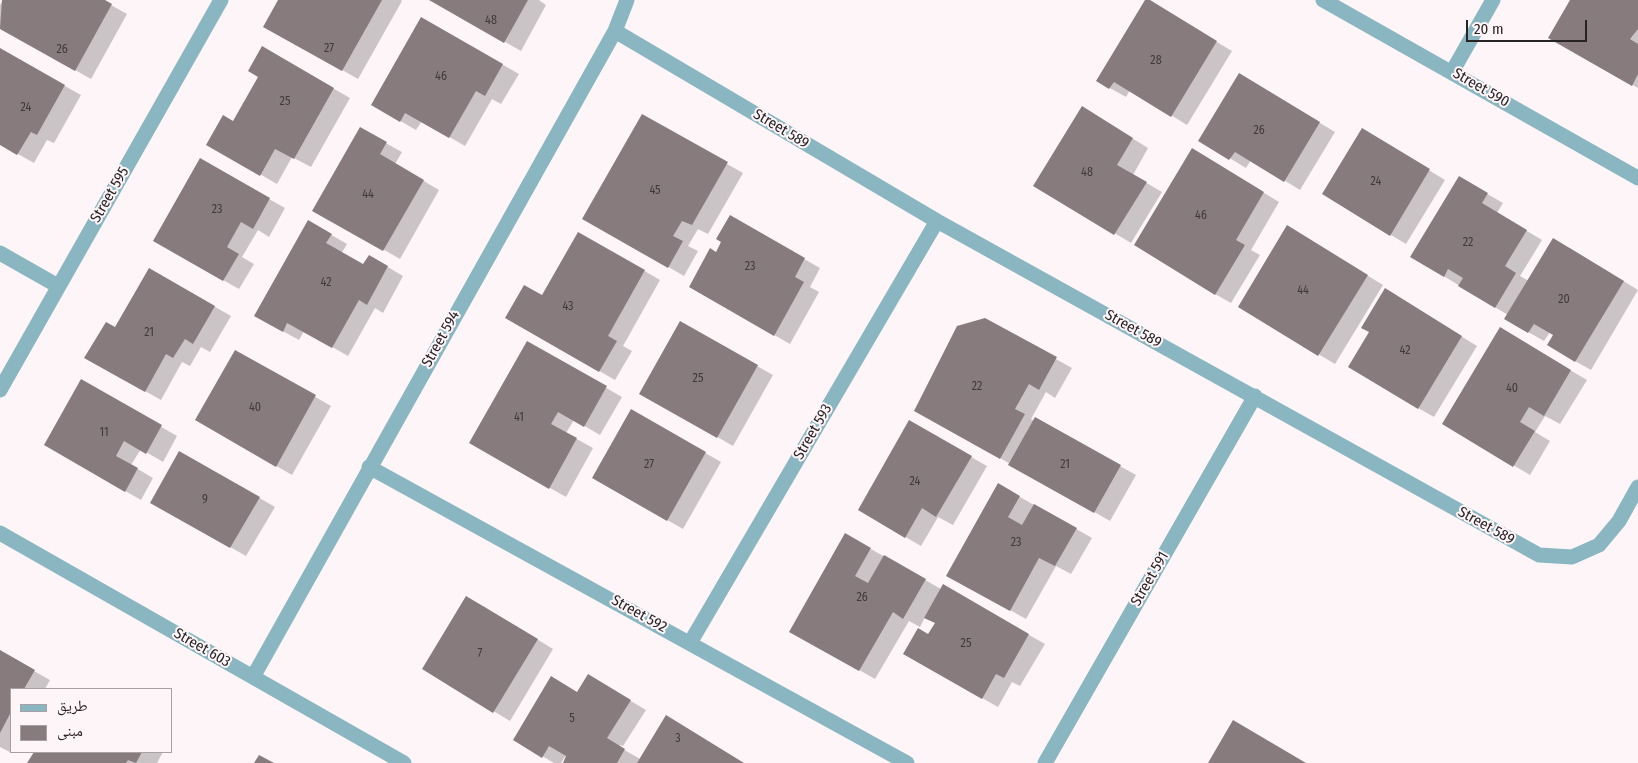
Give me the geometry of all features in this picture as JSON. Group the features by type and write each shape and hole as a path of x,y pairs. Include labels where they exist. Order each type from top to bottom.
{"street":[{"name":"Street 595","path":"0,390 221,0"},
{"name":"Street 594","path":"252,677 615,31 627,0"},
{"name":"Street 590","path":"1322,0 1638,178"},
{"path":"1452,72 1493,0"},
{"name":"Street 589","path":"615,31 937,221 1539,555 1572,557 1599,545 1619,521 1638,487"},
{"name":"Street 593","path":"690,642 937,221"},
{"path":"0,253 58,286"},
{"name":"Street 591","path":"1045,763 1255,396"},
{"name":"Street 592","path":"369,467 907,763"},
{"name":"Street 603","path":"0,533 404,763"}],"building":[{"path":"2,0 105,0 112,4 75,71 0,29"},
{"path":"278,0 382,0 342,71 263,27"},
{"path":"429,0 528,0 504,43"},
{"path":"1145,0 1150,0 1217,41 1171,117 1114,82 1109,89 1096,81"},
{"path":"1570,0 1638,0 1638,29 1630,39 1638,44 1638,74 1632,86 1548,38"},
{"path":"421,17 503,64 485,96 476,91 449,138 405,113 400,122 371,105"},
{"path":"262,46 334,88 294,159 275,149 260,176 206,145 223,115 233,121 258,77 248,71"},
{"path":"0,48 65,85 37,135 31,132 17,155 0,145"},
{"path":"1239,73 1320,122 1284,182 1235,152 1229,160 1198,141"},
{"path":"1082,106 1133,138 1117,165 1147,182 1114,235 1033,186"},
{"path":"642,114 728,162 692,225 682,221 673,236 683,241 668,268 582,219"},
{"path":"360,127 387,142 380,154 424,180 383,251 312,211"},
{"path":"1362,128 1430,169 1390,236 1322,194"},
{"path":"1192,148 1264,192 1236,240 1245,245 1215,295 1134,245"},
{"path":"200,158 270,198 253,229 241,222 227,247 239,254 223,281 153,241"},
{"path":"1459,176 1488,193 1482,203 1527,230 1505,266 1516,273 1495,308 1458,286 1463,278 1448,269 1444,277 1410,257"},
{"path":"730,215 805,258 795,277 804,282 774,336 689,287 710,248 716,252 721,242 716,239"},
{"path":"308,220 332,234 326,243 363,264 369,255 388,266 367,305 359,300 332,348 287,323 283,332 254,316"},
{"path":"1287,225 1368,275 1318,356 1238,307"},
{"path":"578,232 645,270 608,336 617,341 599,372 505,318 524,285 542,295"},
{"path":"1553,238 1624,281 1575,362 1547,345 1553,335 1534,324 1528,333 1504,319"},
{"path":"149,268 215,306 193,344 185,339 173,358 166,354 145,392 84,358 106,322 115,327"},
{"path":"1385,288 1462,336 1418,409 1348,367 1369,332 1361,328"},
{"path":"985,318 1057,357 1039,390 1029,384 1015,409 1025,414 1000,459 914,411 957,326"},
{"path":"680,321 758,365 717,438 639,394"},
{"path":"1500,327 1571,370 1544,416 1529,407 1520,422 1535,431 1513,467 1442,424"},
{"path":"527,341 607,386 584,427 558,412 551,424 577,438 549,489 469,443"},
{"path":"235,350 316,395 276,467 195,420"},
{"path":"81,379 162,425 146,454 124,441 116,456 138,468 125,492 44,445"},
{"path":"631,409 706,452 667,521 592,478"},
{"path":"1035,417 1121,465 1094,513 1008,465"},
{"path":"909,420 972,456 936,517 922,508 905,538 858,510"},
{"path":"179,451 260,497 230,548 150,503"},
{"path":"998,483 1020,496 1008,517 1022,525 1034,504 1077,528 1055,566 1039,558 1010,611 946,576"},
{"path":"845,533 871,548 855,576 868,583 884,555 926,579 903,619 893,612 859,671 789,632"},
{"path":"943,584 1029,634 1004,678 996,674 982,699 903,654 918,628 928,634 935,623 924,618"},
{"path":"466,596 538,639 493,713 422,669"},
{"path":"0,650 35,670 25,688 10,688 10,714 0,733"},
{"path":"588,674 631,700 607,738 625,749 617,763 563,763 566,756 549,746 542,758 513,740 551,676 577,692"},
{"path":"666,715 744,763 637,763"},
{"path":"1233,720 1306,763 1208,763"},
{"path":"33,753 141,753 136,763 128,760 126,763 27,763"},
{"path":"259,755 274,763 254,763"}]}
